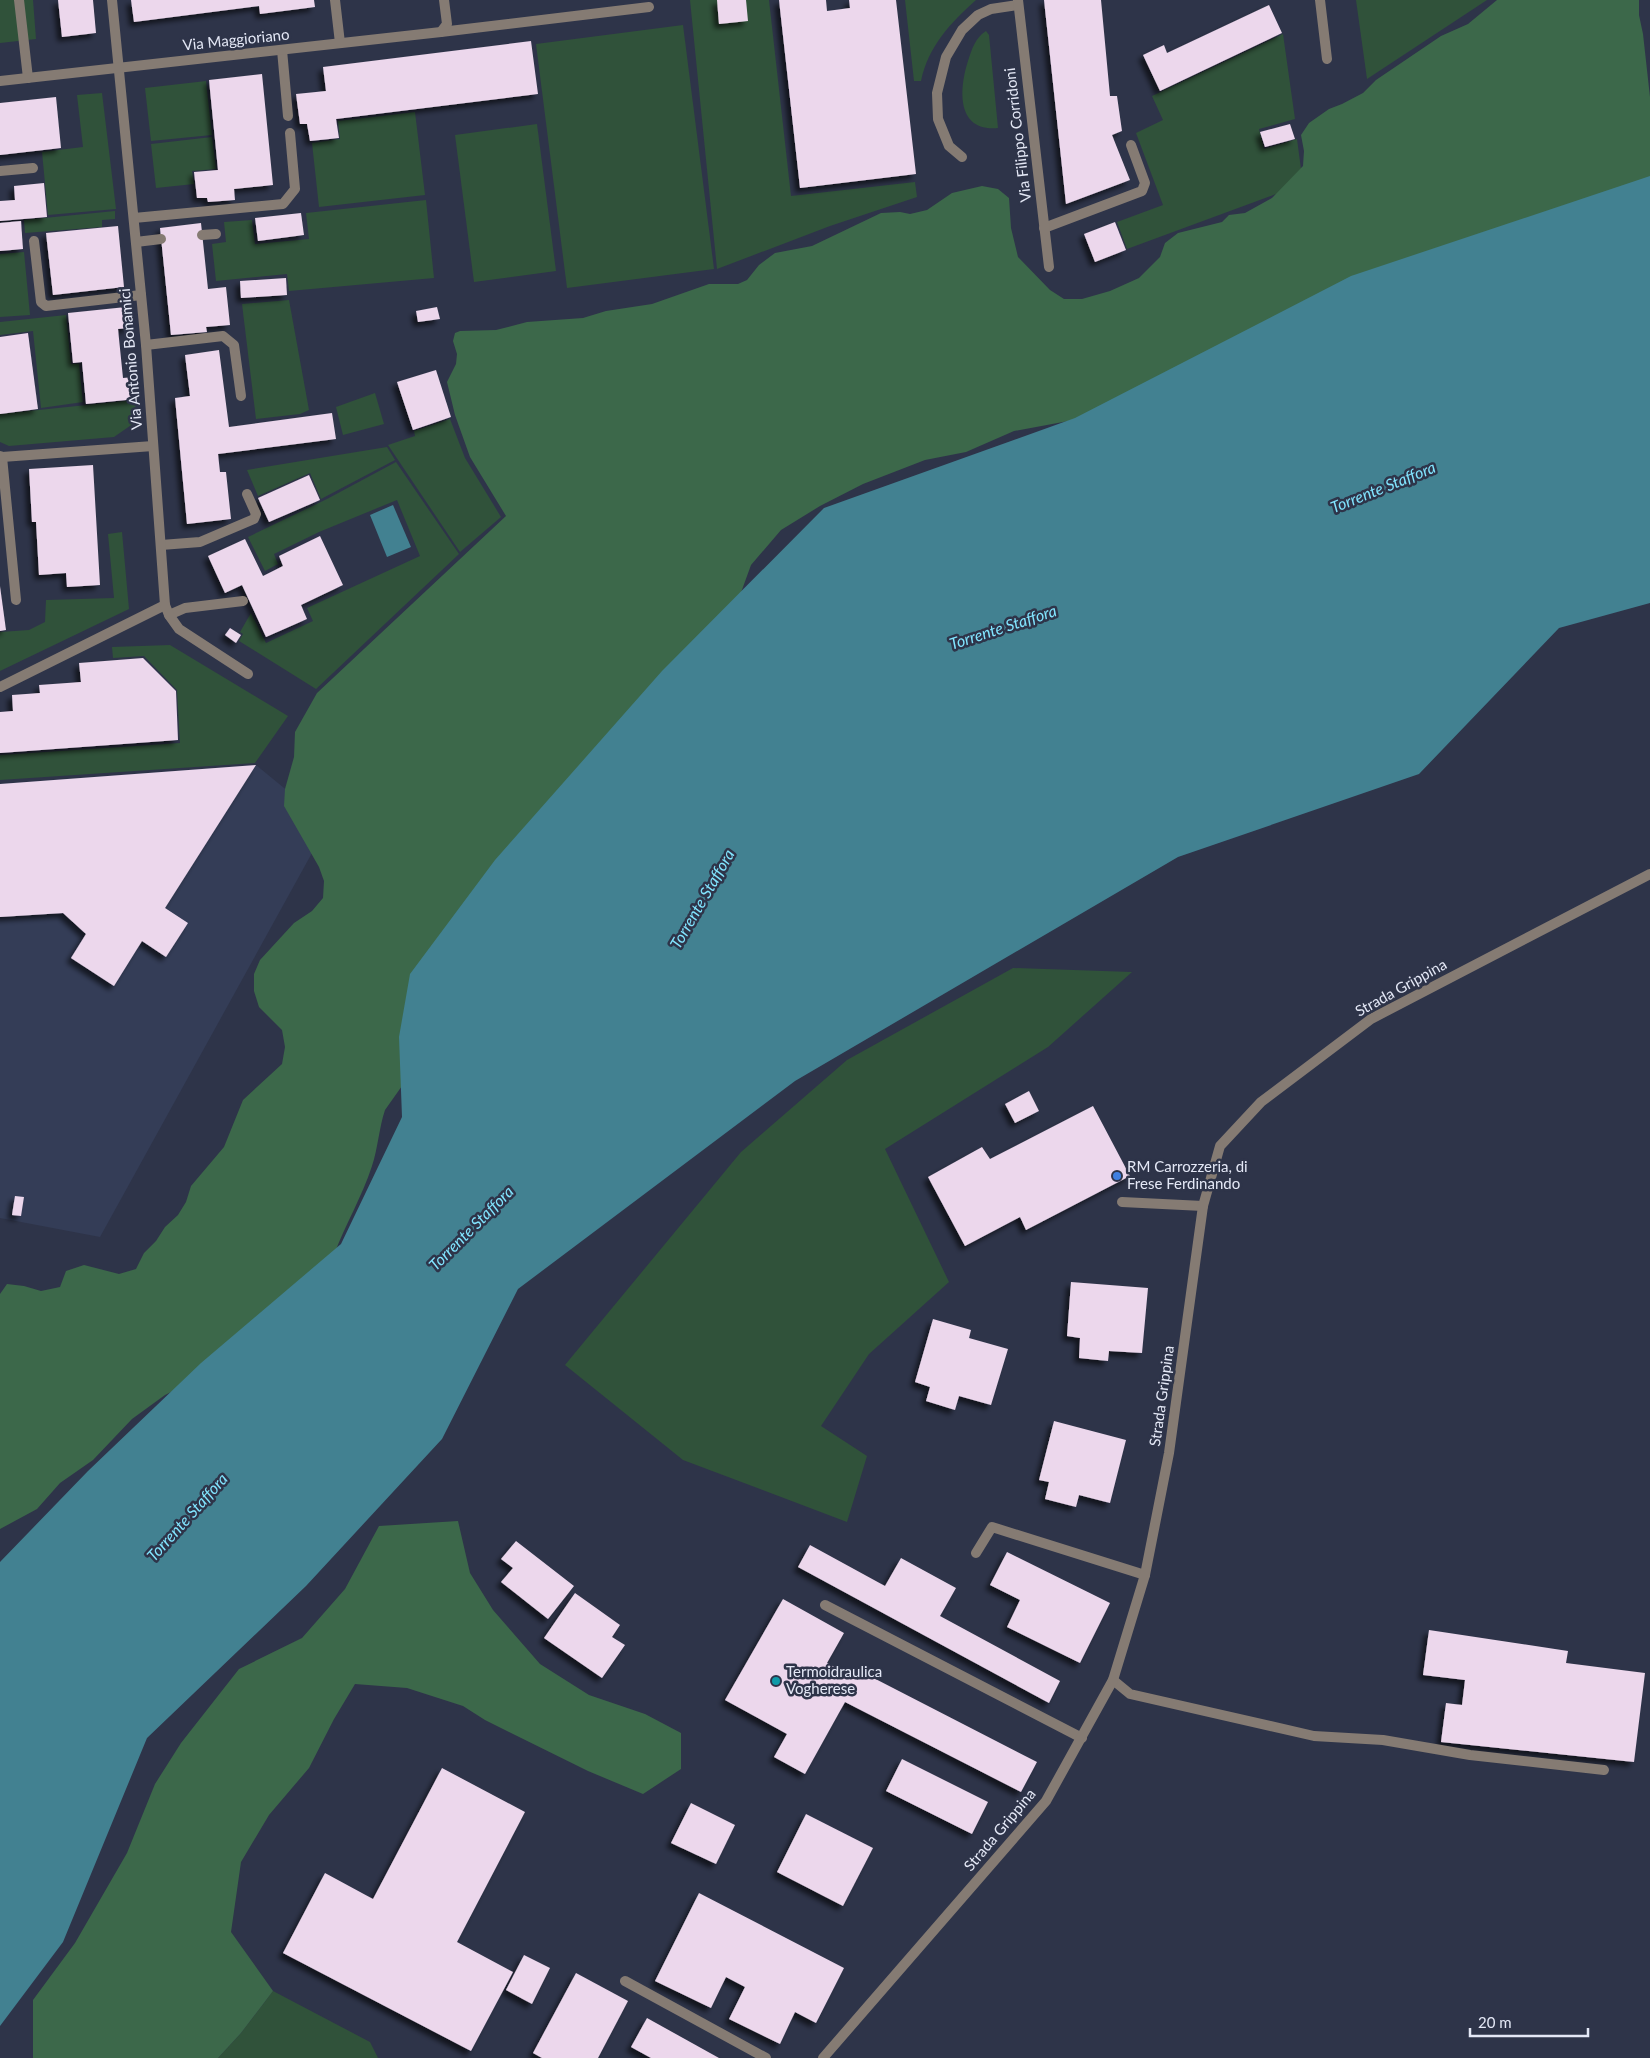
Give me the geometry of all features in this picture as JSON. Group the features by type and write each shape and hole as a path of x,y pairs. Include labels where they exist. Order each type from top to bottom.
{"street":[{"path":"19,0 28,78"},
{"name":"Via Antonio Bonamici","path":"112,0 142,295 165,605 169,615 179,629 248,674"},
{"path":"335,0 340,43"},
{"path":"442,32 447,24 444,0"},
{"path":"1320,0 1327,59"},
{"path":"962,158 949,146 938,119 937,92 946,57 962,30 978,15 991,9 1018,2"},
{"name":"Via Filippo Corridoni","path":"1018,2 1049,267"},
{"name":"Via Maggioriano","path":"0,81 649,7"},
{"path":"282,50 288,116"},
{"path":"134,218 283,204 295,189 290,134"},
{"path":"1044,228 1142,191 1145,183 1131,145"},
{"path":"0,171 33,168"},
{"path":"202,235 216,234"},
{"path":"136,242 161,239"},
{"path":"34,241 41,302 46,306 142,295"},
{"path":"146,344 223,336 234,344 242,396"},
{"path":"16,600 1,456 154,446"},
{"path":"161,545 200,542 254,519 256,514 248,494"},
{"path":"169,615 185,608 243,601"},
{"path":"0,687 165,605"},
{"name":"Strada Grippina","path":"824,2058 1046,1801 1113,1680 1145,1575 1169,1453 1203,1206 1220,1146 1261,1102 1371,1019 1650,874"},
{"path":"1122,1202 1203,1206"},
{"path":"976,1552 992,1526 1145,1575"},
{"path":"825,1605 1082,1738"},
{"path":"1113,1680 1130,1694 1314,1736 1383,1740 1470,1754 1604,1770"},
{"path":"625,1981 766,2058"}],"shaded area":[{"path":"0,0 33,0 36,39 0,43"},
{"path":"690,0 769,0 791,196 915,182 917,197 830,226 717,269"},
{"path":"905,0 976,0 949,26 935,46 924,69 921,81 914,81"},
{"path":"1356,0 1487,0 1367,79"},
{"path":"1497,0 1639,0 1639,15 1650,97 1650,229 1079,419 1014,431 966,452 925,460 863,484 820,506 781,530 751,565 731,620 385,1110 372,1166 334,1255 201,1377 165,1395 132,1419 93,1460 60,1483 37,1509 0,1529 0,1294 7,1284 41,1291 60,1287 66,1271 84,1265 119,1274 136,1269 144,1253 156,1241 165,1227 178,1215 186,1202 191,1186 224,1147 243,1100 282,1064 285,1047 282,1030 259,1007 254,991 254,974 260,960 294,923 312,911 323,898 324,881 319,867 284,806 285,789 294,757 295,732 317,693 506,516 470,457 455,415 447,382 456,364 457,354 453,341 455,333 460,331 496,330 527,322 583,318 606,311 652,304 709,284 738,284 747,280 759,265 775,253 812,246 881,213 900,212 910,214 927,210 952,193 982,186 998,189 1009,198 1011,228 1018,257 1050,290 1064,299 1082,299 1110,291 1139,278 1160,257 1165,243 1178,233 1222,222 1229,215 1245,213 1272,198 1303,166 1304,151 1301,135 1309,123 1329,109 1363,93 1376,80 1441,36 1468,24"},
{"path":"683,25 714,269 567,288 536,44"},
{"path":"986,31 989,35 998,128 984,127 974,123 968,116 962,96 965,72 971,52 977,40"},
{"path":"1283,34 1295,119 1259,129 1264,149 1297,139 1303,184 1127,249 1117,222 1163,205 1136,133 1163,120 1152,96"},
{"path":"206,81 212,135 151,141 145,88"},
{"path":"102,93 116,209 48,215 42,152 83,147 77,95"},
{"path":"415,112 425,195 319,207 312,143 340,139 338,121"},
{"path":"537,124 556,271 474,282 455,135"},
{"path":"212,137 216,169 192,171 194,184 156,188 151,144"},
{"path":"426,200 434,278 289,291 287,274 216,281 212,244 226,242 224,222 252,220 255,244 309,239 306,213"},
{"path":"115,211 115,219 102,220 102,227 25,233 24,220"},
{"path":"24,252 30,315 0,317 0,254"},
{"path":"289,300 309,410 300,414 256,419 242,304"},
{"path":"66,315 71,364 79,364 83,402 41,408 33,331 0,335 0,322"},
{"path":"375,393 384,424 343,435 336,407"},
{"path":"135,400 137,421 114,437 9,446 0,442 0,414"},
{"path":"450,419 465,458 501,517 460,552 388,445 415,436 414,431"},
{"path":"387,447 395,460 321,499 310,473 258,496 247,470"},
{"path":"396,462 459,554 316,689 239,641 243,634 240,632 251,613 266,643 313,621 307,608 420,556 397,500 319,532 274,554 278,564 265,571 248,537 327,499"},
{"path":"122,532 129,609 0,671 0,632 29,630 45,622 46,600 114,598 108,534"},
{"path":"170,645 288,716 255,763 0,780 0,755 180,743 177,690 144,656 113,658 112,647"},
{"path":"256,765 328,824 100,1237 0,1218 0,784"},
{"path":"1013,968 1132,972 1048,1047 885,1149 949,1282 869,1354 821,1426 867,1456 847,1522 683,1460 565,1365 741,1152 847,1060"},
{"path":"458,1521 470,1573 493,1610 540,1664 589,1695 645,1714 681,1733 681,1769 643,1794 588,1771 485,1720 463,1706 407,1688 355,1684 334,1719 309,1768 269,1815 241,1862 231,1932 273,1991 241,2033 218,2058 33,2058 33,2000 75,1943 127,1853 155,1784 181,1743 239,1669 302,1638 345,1589 379,1526"},
{"path":"273,1991 370,2042 378,2058 218,2058 241,2033"}],"water":[{"name":"Torrente Staffora","path":"1650,176 1650,603 1559,628 1419,774 1178,857 795,1081 518,1289 442,1439 306,1586 147,1738 63,1942 0,2026 0,1562 88,1471 201,1363 341,1244 402,1117 399,1037 410,974 495,860 662,671 824,508 1075,418 1351,276"},
{"path":"393,505 411,547 387,557 370,515"}],"building":[{"path":"58,0 93,0 96,33 62,37"},
{"path":"131,0 314,0 315,7 260,14 259,6 134,22"},
{"path":"717,0 746,0 748,21 719,24"},
{"path":"779,0 826,0 827,11 850,8 849,0 896,0 916,174 800,188"},
{"path":"1044,0 1101,0 1110,96 1117,96 1122,131 1112,135 1130,180 1066,204"},
{"path":"1269,5 1282,33 1160,91 1143,55 1164,45 1167,53"},
{"path":"531,41 538,94 336,119 339,138 310,141 307,124 300,124 296,94 326,91 323,67"},
{"path":"262,74 273,185 234,189 235,200 208,202 207,198 197,198 194,172 218,170 209,80"},
{"path":"56,97 61,148 0,155 0,103"},
{"path":"1290,124 1295,139 1265,147 1260,132"},
{"path":"44,183 47,217 0,221 0,201 15,200 14,186"},
{"path":"301,213 304,235 258,241 255,218"},
{"path":"21,221 23,249 0,251 0,223"},
{"path":"1115,222 1126,250 1095,262 1084,234"},
{"path":"201,223 208,289 226,287 230,325 206,327 207,332 171,335 160,228"},
{"path":"118,226 124,287 53,295 46,233"},
{"path":"286,278 287,295 241,298 240,281"},
{"path":"126,307 129,328 118,329 123,378 134,377 136,399 86,404 82,362 73,363 68,313"},
{"path":"437,307 440,319 418,322 416,311"},
{"path":"28,333 38,409 0,414 0,337"},
{"path":"219,350 229,427 332,413 336,439 218,454 220,472 226,472 231,519 187,524 175,398 190,396 185,355"},
{"path":"436,370 451,417 413,430 397,382"},
{"path":"93,465 100,585 67,587 66,573 39,575 36,522 32,522 29,469"},
{"path":"309,475 320,500 269,522 258,498"},
{"path":"320,536 343,585 301,605 307,619 266,637 242,585 225,593 208,556 245,539 263,576 283,566 279,556"},
{"path":"0,586 6,630 0,631"},
{"path":"230,628 241,635 236,643 225,635"},
{"path":"143,658 176,691 178,740 0,753 0,712 13,711 12,695 40,693 39,685 81,682 79,663"},
{"path":"256,765 165,908 188,923 166,957 142,941 114,986 71,958 86,934 63,913 0,917 0,784"},
{"path":"1029,1091 1039,1111 1015,1123 1005,1104"},
{"path":"1093,1106 1130,1176 1026,1230 1020,1217 965,1246 928,1177 982,1147 990,1159"},
{"path":"15,1196 24,1197 21,1216 12,1215"},
{"path":"1071,1282 1148,1288 1142,1353 1109,1351 1108,1361 1079,1358 1080,1338 1067,1336"},
{"path":"933,1319 971,1330 969,1338 1008,1349 991,1405 959,1396 955,1410 926,1401 930,1387 915,1382"},
{"path":"1054,1421 1126,1440 1110,1503 1079,1495 1076,1507 1045,1499 1049,1482 1039,1480"},
{"path":"516,1541 574,1586 548,1619 501,1582 513,1568 501,1559"},
{"path":"810,1545 885,1586 901,1558 956,1588 940,1616 1060,1681 1049,1703 798,1567"},
{"path":"1007,1552 1110,1603 1080,1663 1007,1627 1020,1600 990,1585"},
{"path":"575,1593 620,1625 612,1637 625,1645 602,1678 544,1638"},
{"path":"783,1599 844,1633 827,1663 858,1680 860,1671 1037,1762 1021,1792 845,1702 805,1774 774,1757 787,1734 725,1700"},
{"path":"1429,1630 1568,1651 1566,1663 1645,1673 1634,1762 1441,1742 1446,1703 1462,1705 1465,1680 1423,1675"},
{"path":"902,1759 988,1802 972,1834 886,1791"},
{"path":"442,1768 525,1812 457,1942 513,1972 471,2051 283,1953 325,1873 373,1899"},
{"path":"691,1803 735,1825 716,1864 671,1843"},
{"path":"806,1814 873,1848 843,1906 777,1872"},
{"path":"699,1893 844,1968 816,2023 795,2012 780,2044 729,2019 745,1987 726,1977 711,2008 655,1981"},
{"path":"524,1955 550,1968 532,2004 506,1990"},
{"path":"576,1973 628,2001 598,2058 542,2058 533,2053"},
{"path":"647,2018 719,2058 651,2058 631,2047"}],"place":[{"name":"RM Carrozzeria, di Frese Ferdinando","path":"1117,1176"},
{"name":"Termoidraulica Vogherese","path":"776,1681"}]}
